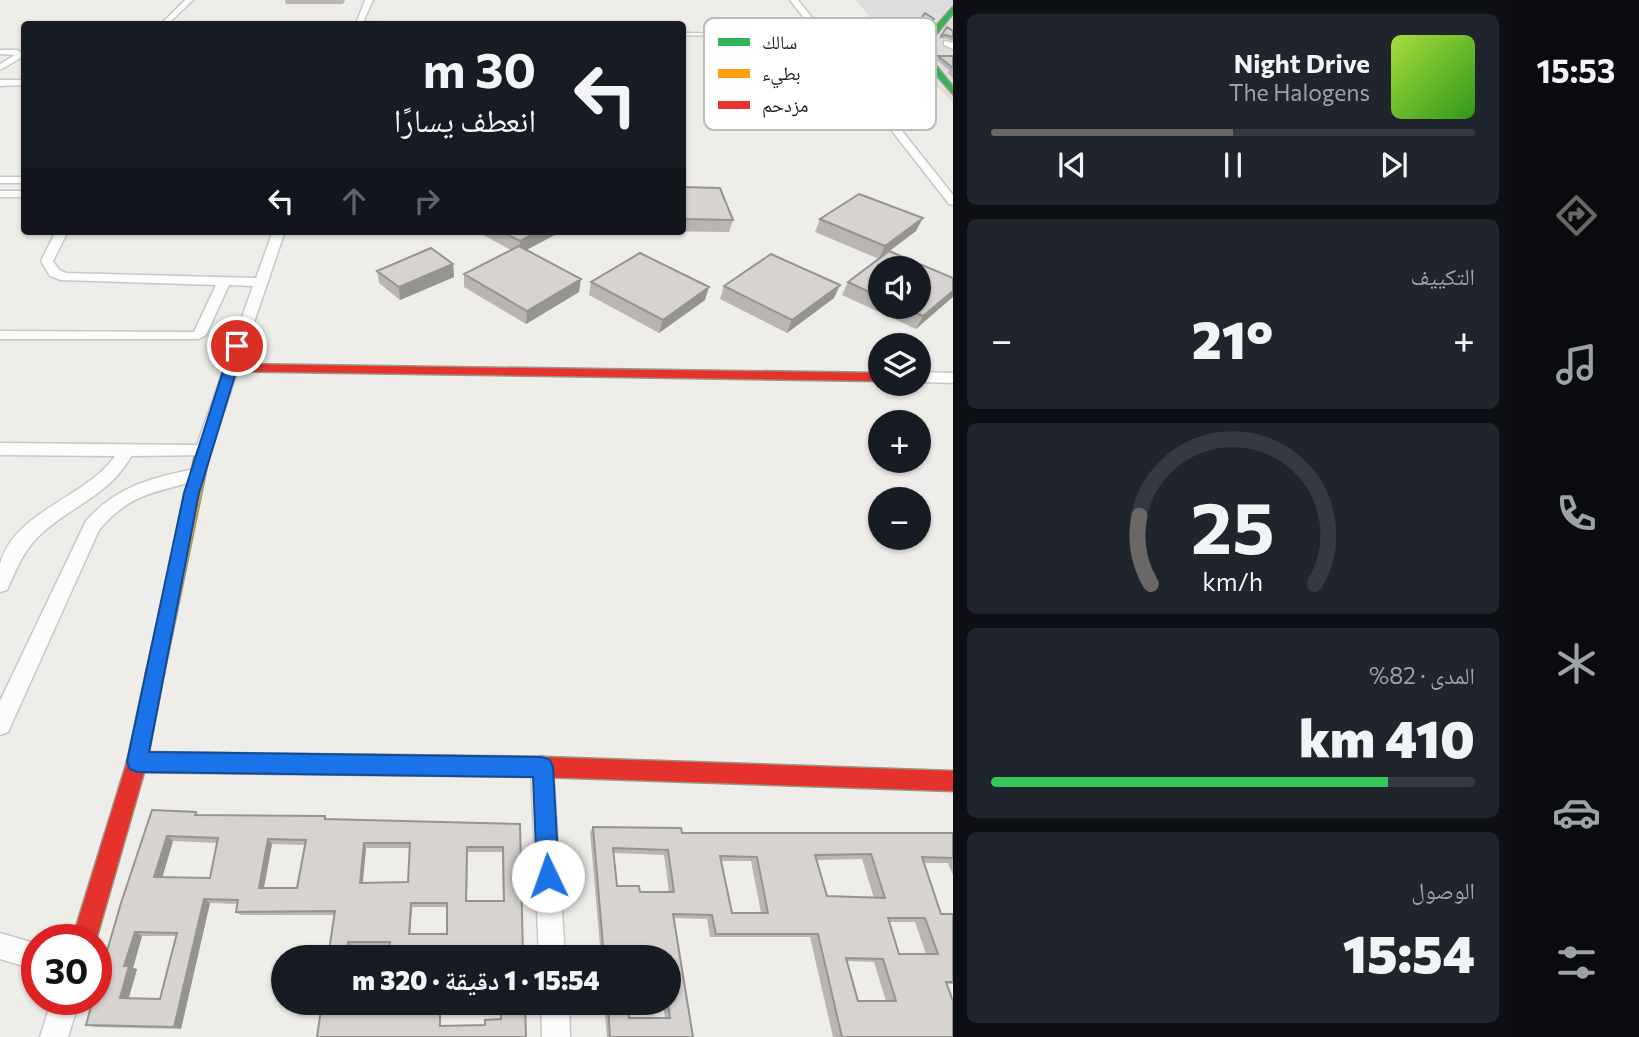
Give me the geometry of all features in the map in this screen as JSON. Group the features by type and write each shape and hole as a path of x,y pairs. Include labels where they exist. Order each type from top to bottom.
{"street":[{"path":"166,21 189,0"},
{"path":"361,21 369,0"},
{"path":"794,0 809,18"},
{"path":"936,30 953,9"},
{"path":"0,52 15,52 21,55 0,67"},
{"path":"936,71 953,92"},
{"path":"0,83 21,83"},
{"path":"895,130 953,202"},
{"path":"0,180 21,180"},
{"path":"0,194 21,194"},
{"path":"60,235 47,261 54,273 65,276 261,282"},
{"path":"89,924 137,762 196,475 229,368 278,235"},
{"path":"0,335 199,335 224,281"},
{"path":"229,368 868,377"},
{"path":"931,377 953,378"},
{"path":"0,449 203,451"},
{"path":"0,584 14,555 30,533 107,477 121,462 126,450"},
{"path":"0,725 92,526 109,506 132,491 145,485 196,475"},
{"path":"137,762 542,767 953,781"},
{"path":"542,767 551,945"},
{"path":"0,947 21,953"},
{"path":"54,1037 61,1015"},
{"path":"555,1015 556,1037"}],"lane":[{"path":"686,34 704,34"}],"shaded area":[{"path":"855,0 953,0 953,103 936,86 936,18 871,18"}],"building":[{"path":"947,27 953,31 953,37 941,36"},
{"path":"938,56 953,56 953,68"},
{"path":"686,187 720,188 733,220 686,219"},
{"path":"859,194 923,218 885,246 820,219"},
{"path":"508,235 531,235 520,241"},
{"path":"519,246 581,279 527,311 464,274"},
{"path":"431,248 453,264 399,287 377,271"},
{"path":"889,251 901,256 882,256"},
{"path":"640,253 709,287 663,320 591,282"},
{"path":"771,254 840,285 792,320 724,286"},
{"path":"868,267 868,291 848,282"},
{"path":"931,269 953,278 953,291 931,309"},
{"path":"152,810 196,812 195,815 325,816 325,819 520,824 523,945 390,945 390,942 348,942 348,945 330,945 335,911 236,912 238,900 204,899 174,1027 86,1025 89,1015 112,1015 112,934","holes":["167,836 218,838 210,878 154,877","268,839 306,840 297,888 259,888","364,843 410,843 408,882 360,883","467,847 503,847 504,901 466,901","411,903 447,903 447,934 409,934","135,932 177,933 160,999 120,998 129,966 124,966"]},
{"path":"593,827 681,828 682,833 953,833 953,858 922,857 941,914 953,914 953,982 946,982 953,1001 953,1037 842,1037 818,934 716,934 712,915 673,914 678,945 603,945","holes":["613,848 668,850 674,892 640,892 639,886 617,886","871,854 885,898 827,896 815,855","720,856 757,857 768,913 732,913","888,918 925,918 938,954 899,954","846,958 883,959 896,1001 858,1001"]},
{"path":"681,963 693,1037 610,1037 609,1015 670,1018 670,1015 681,1015"},
{"path":"320,1015 440,1015 440,1026 485,1025 485,1020 501,1019 501,1015 525,1015 526,1037 317,1037"}],"traffic: fast":[{"path":"936,30 953,9"},
{"path":"936,71 953,92"},
{"path":"137,762 544,767"}],"traffic: slow":[{"path":"155,673 203,451"}],"traffic: jam":[{"path":"229,368 868,377"},
{"path":"89,924 137,762 155,673"},
{"path":"544,767 953,781"}],"route":[{"path":"237,346 192,493 137,762 542,767 548,876"}]}
